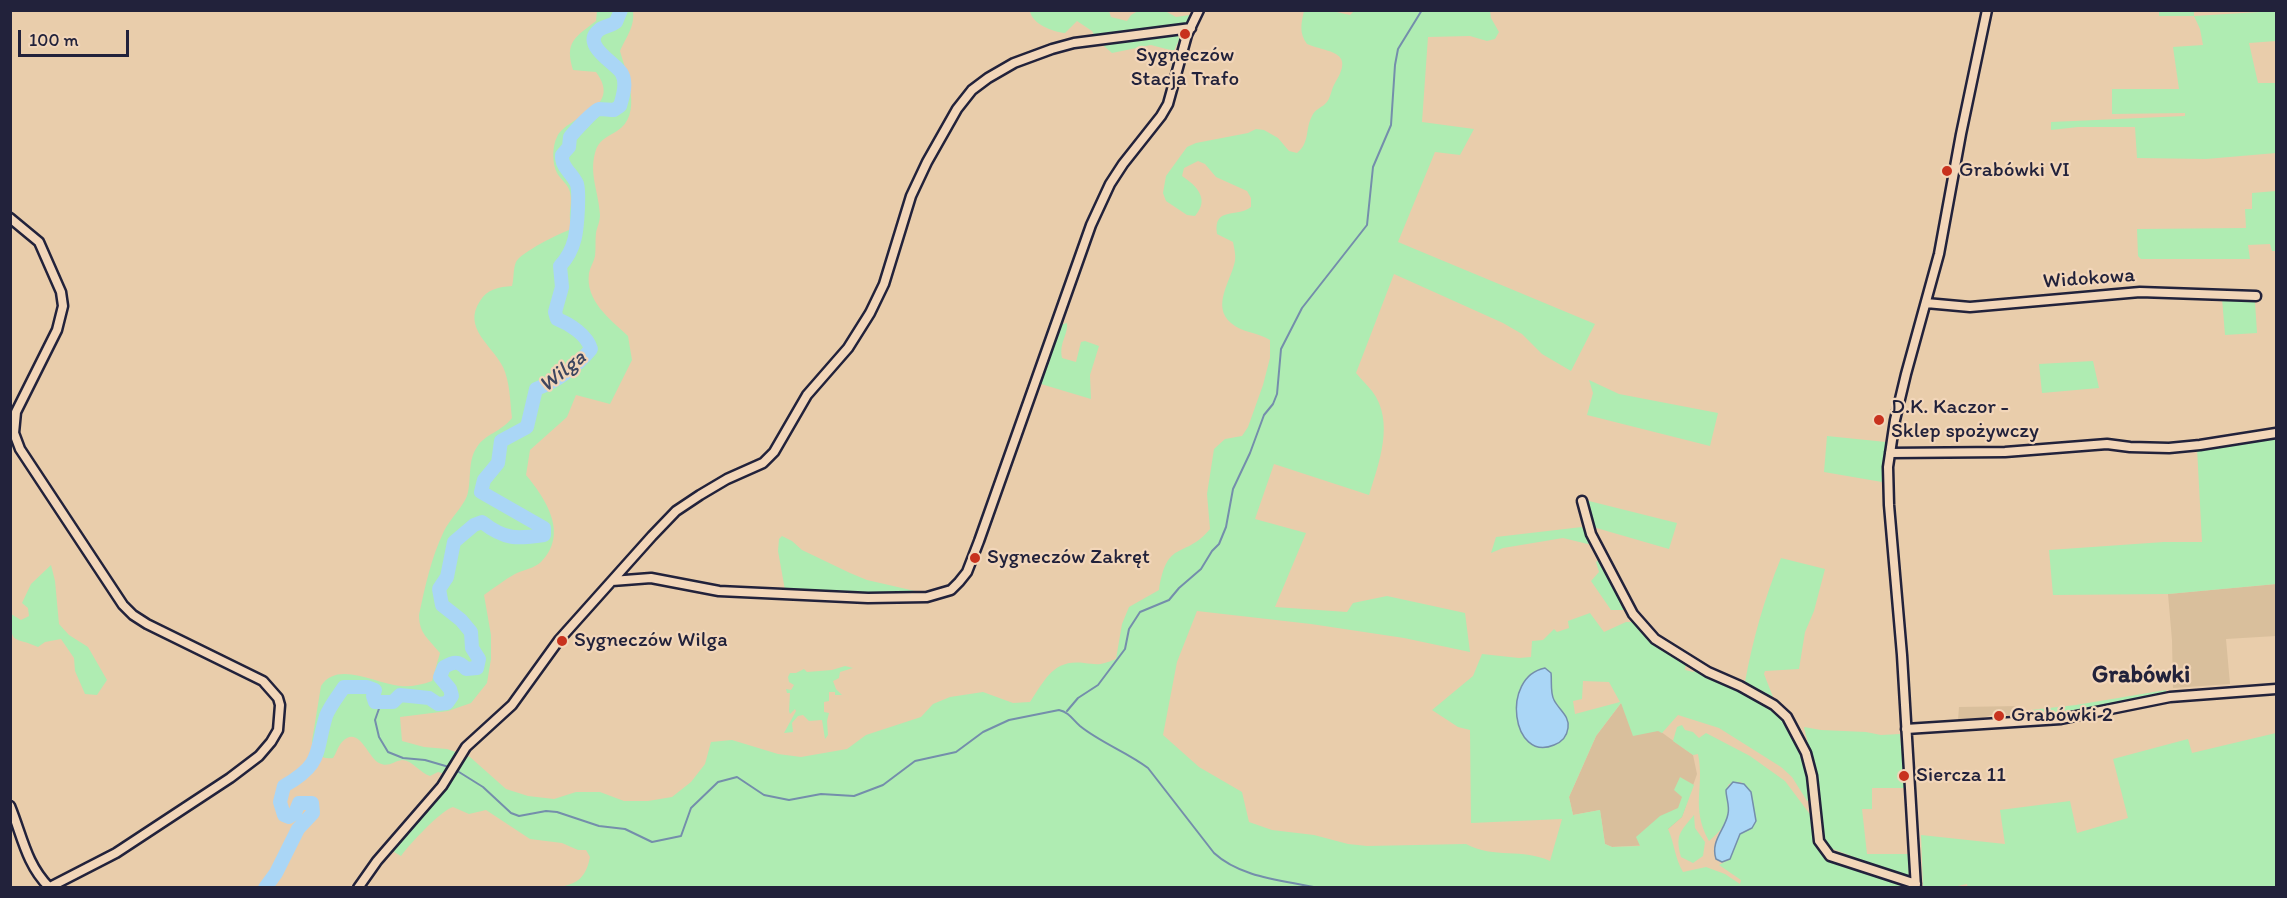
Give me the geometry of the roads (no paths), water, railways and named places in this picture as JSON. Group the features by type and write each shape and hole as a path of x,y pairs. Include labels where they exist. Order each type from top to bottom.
{"street":[{"path":"612,581 651,578 719,591 890,599 927,597 951,590 967,572 979,541 1091,225 1110,184 1168,104 1180,57 1199,10"},
{"path":"1582,501 1591,534 1633,614 1654,639 1708,672 1774,705 1787,717 1806,753 1812,776 1819,841 1830,856 1916,886 1889,510 1890,453 1906,374 1939,254 1960,135 1987,10"},
{"path":"358,888 377,861 442,786 466,747 512,705 559,640 676,511 715,485 763,463 774,452 807,395 848,348 870,314 884,284 911,196 957,109 972,90 1014,63 1052,49 1074,43 1191,28"},
{"path":"10,218 39,242 61,292 63,306 57,330 16,412 14,432 20,449 123,605 134,615 194,649 263,681 273,690 280,705 278,730 259,756 230,778 116,853 48,887 33,868 26,854 10,806"},
{"name":"Widokowa","path":"1926,303 1970,307 2139,292 2256,296"},
{"path":"1890,453 2005,452 2107,444 2169,448 2277,433"},
{"path":"1906,729 2061,720 2170,698 2277,689"}],"water":[{"path":"1545,668 1551,673 1553,697 1566,717 1568,728 1565,736 1559,742 1540,747 1529,742 1521,731 1517,717 1517,701 1522,686 1531,675"},
{"path":"1733,782 1744,784 1751,792 1756,821 1752,828 1740,834 1730,859 1722,862 1716,859 1715,847 1728,814 1726,790"}],"waterway":[{"name":"Wilga","path":"265,888 276,873 298,829 313,813 312,803 299,803 295,813 289,817 284,815 280,802 284,786 312,764 316,757 326,716 344,687 367,687 375,690 373,696 375,702 393,702 400,695 429,698 438,704 447,703 452,696 450,689 440,677 444,667 456,663 466,669 477,668 479,659 472,648 471,632 461,620 442,605 439,589 447,577 454,542 474,525 482,522 511,537 544,535 544,528 481,492 484,480 498,463 501,441 527,427 536,389 566,372 591,349 582,335 557,319 555,312 562,287 560,266 572,246 578,208 577,184 565,167 562,155 569,147 570,137 593,113 599,109 614,110 620,106 624,90 622,74 597,48 594,36 599,30 616,22 621,10"},
{"path":"1067,711 1078,698 1098,685 1125,649 1129,629 1140,612 1169,600 1201,569 1219,544 1226,527 1233,489 1264,415 1273,404 1277,394 1281,349 1302,308 1367,225 1373,167 1391,125 1398,49 1422,10"},
{"path":"381,703 375,720 379,737 388,752 403,758 425,760 449,767"},
{"path":"459,772 483,787 511,813 519,816 546,811 557,812 599,826 625,829 652,842 681,836 691,808 718,782 737,777 764,795 789,800 821,794 854,796 883,785 915,761 956,752 983,732 1009,720 1059,710 1068,714 1088,732 1148,768 1214,853 1225,861 1263,877 1318,888"},
{"path":"1399,888 1413,888"}],"place":[{"name":"Sygneczów Stacja Trafo","path":"1185,34"},
{"name":"Grabówki VI","path":"1947,171"},
{"name":"D.K. Kaczor - Sklep spożywczy","path":"1879,420"},
{"name":"Sygneczów Zakręt","path":"975,558"},
{"name":"Sygneczów Wilga","path":"562,641"},
{"name":"Grabówki 2","path":"1999,716"},
{"name":"Siercza 11","path":"1904,776"}],"district":[{"name":"Grabówki","path":"2141,676"}]}
